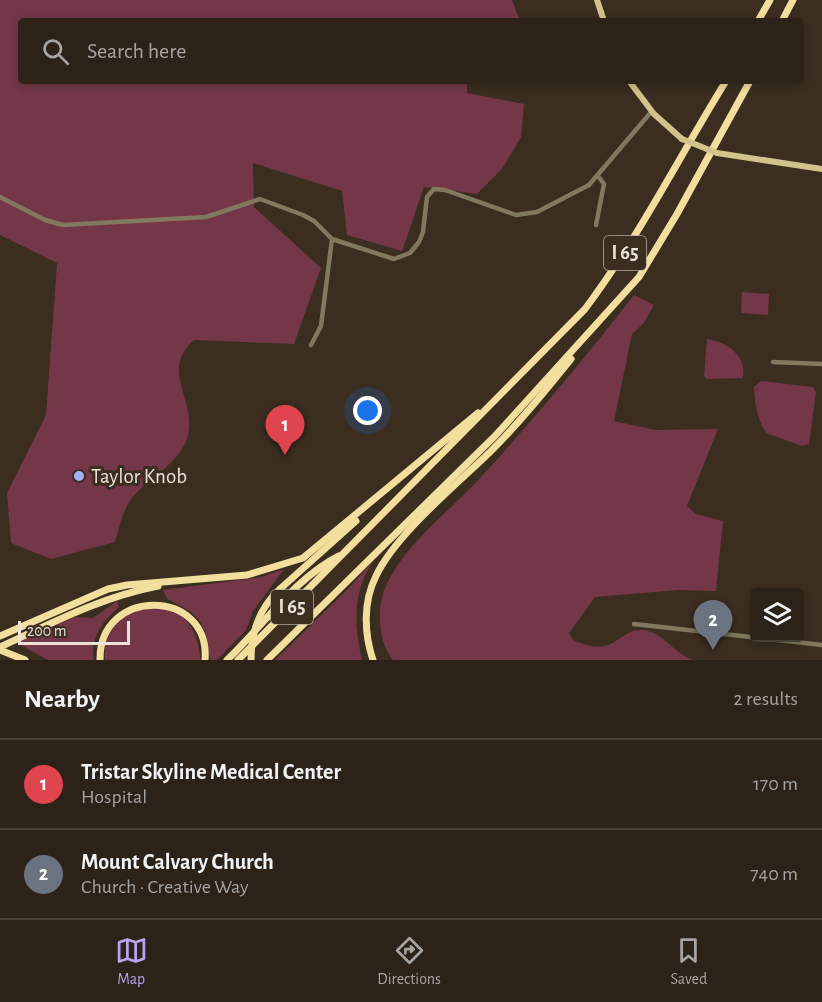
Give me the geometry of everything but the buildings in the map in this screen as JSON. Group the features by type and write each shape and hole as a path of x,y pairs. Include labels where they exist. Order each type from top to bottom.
{"highway":[{"path":"760,18 770,0"},
{"path":"784,18 793,0"},
{"name":"I 65","path":"238,660 585,309 616,268 659,200 724,84"},
{"name":"I 65","path":"267,660 495,436 639,277 748,84"},
{"path":"373,660 367,637 366,613 372,585 381,566 415,527 519,422 613,307"},
{"path":"0,636 108,589 127,585 248,575 303,558 395,484 516,381"},
{"path":"251,660 255,626 269,599 395,484"},
{"path":"227,660 327,562 344,554"},
{"path":"0,649 21,637 120,594 184,581"},
{"path":"100,660 101,642 113,622 130,610 157,604 174,608 188,616 203,640 205,660"},
{"path":"0,649 25,660"}],"main road":[{"path":"597,0 603,18"},
{"path":"631,84 651,111 682,140 717,153 822,169"}],"street":[{"path":"0,196 45,220 63,225 206,217 260,199 314,221 332,239 394,259 402,257 419,242 423,232 427,197 434,189 445,190 523,216 537,212 584,188 598,176 651,111"},
{"path":"596,225 604,184 598,176"},
{"path":"311,345 321,326 332,239"},
{"path":"772,362 822,364"},
{"path":"634,624 822,645"}],"shaded area":[{"path":"0,0 512,0 519,18 18,18 18,84 467,84 467,93 524,104 521,137 502,169 477,194 424,187 402,251 347,235 342,191 253,163 254,207 321,268 294,344 194,340 184,351 180,362 179,372 189,418 189,430 181,450 128,503 115,542 51,559 11,543 7,493 46,415 57,263 0,235"},
{"path":"742,292 769,294 768,315 741,313"},
{"path":"634,295 654,305 644,323 632,334 614,421 655,430 718,429 687,506 696,514 723,521 716,591 678,590 595,597 569,633 573,640 600,646 610,644 630,632 643,630 661,637 681,654 693,660 393,660 384,644 380,614 383,595 394,571 416,542 469,490 521,433"},
{"path":"707,339 734,351 742,363 743,378 707,379 704,376"},
{"path":"761,381 813,387 816,392 809,444 802,446 766,433 759,417 754,394 754,387"},
{"path":"375,559 362,583 357,608 357,633 362,660 275,660 348,589"},
{"path":"284,569 253,611 246,630 217,660 210,660 207,637 200,621 187,610 167,599 163,590 261,577"},
{"path":"117,601 119,607 103,624 96,637 94,660 48,660 17,643 75,617 93,618"},
{"path":"147,607 168,609 184,618 193,630 200,660 105,660 107,641 116,625 129,614"}],"place":[{"name":"Tristar Skyline Medical Center","path":"285,455"},
{"name":"Taylor Knob","path":"79,476"},
{"name":"Mount Calvary Church","path":"713,650"}]}
